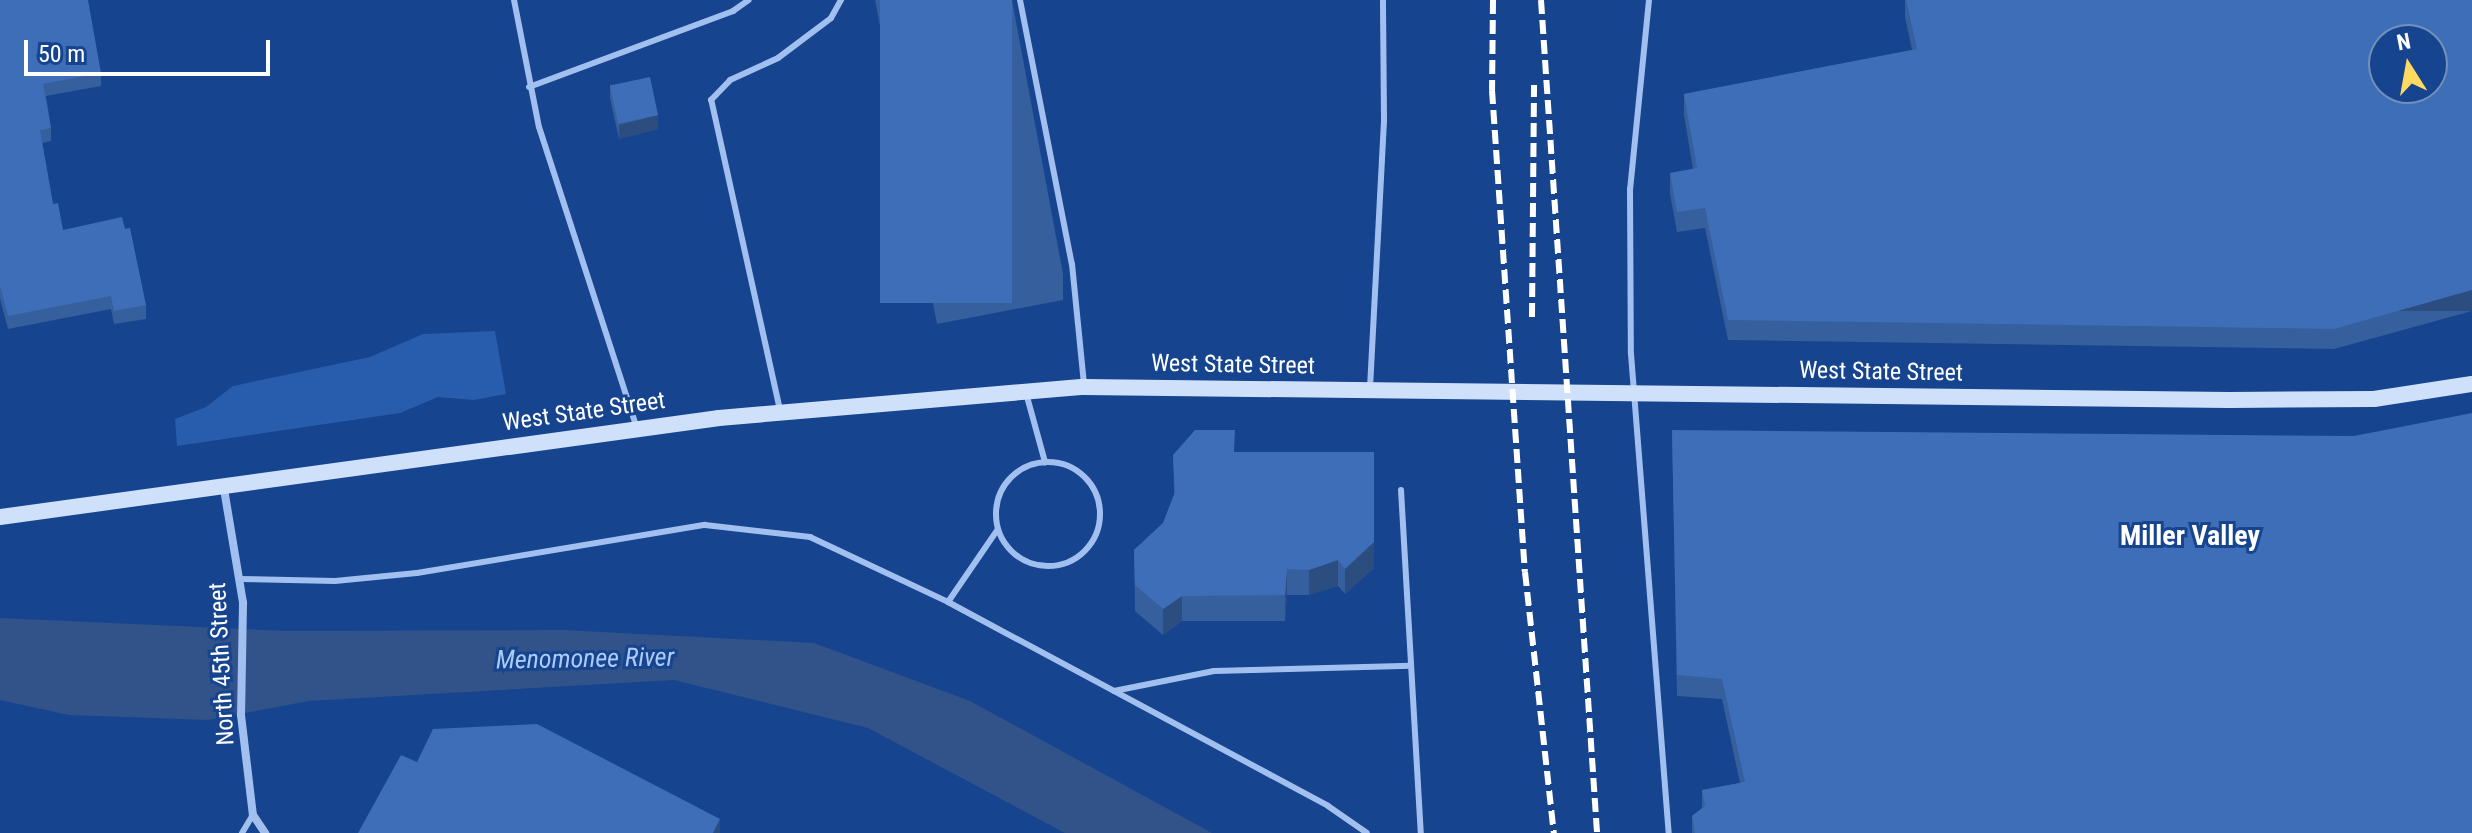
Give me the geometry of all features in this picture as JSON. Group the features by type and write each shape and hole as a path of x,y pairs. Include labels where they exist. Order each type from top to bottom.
{"main road":[{"name":"West State Street","path":"0,517 224,489 637,429 780,413 1084,387 2374,399 2472,384"}],"street":[{"name":"North 45th Street","path":"224,489 243,603 241,715 253,815 265,833"}],"lane":[{"path":"514,0 529,87 637,429"},
{"path":"529,87 749,0"},
{"path":"780,413 711,100 730,80 778,58 831,18 841,0"},
{"path":"1020,0 1072,264 1084,387"},
{"path":"1370,391 1384,120 1383,0"},
{"path":"1649,0 1630,189 1634,393 1669,833"},
{"path":"1026,393 1045,462"},
{"path":"1045,462 1077,471 1099,500 1101,518 1086,550 1072,562 1036,565 1019,558 998,529 996,514 1005,485 1029,465 1045,462"},
{"path":"1401,490 1421,833"},
{"path":"239,579 335,581 417,573 705,525 810,537 948,602 1328,806 1367,833"},
{"path":"948,602 998,529"},
{"path":"1114,691 1214,671 1411,666"},
{"path":"242,833 253,815"}],"shaded area":[{"path":"495,331 506,394 474,400 438,397 400,413 177,446 175,419 206,407 233,386 370,357 423,334"}],"water":[{"name":"Menomonee River","path":"0,618 287,631 564,630 814,643 970,701 1212,833 1065,833 868,728 674,680 309,701 208,720 69,715 0,700"}],"building":[{"path":"0,0 88,0 101,73 43,84 51,128 40,130 53,204 58,203 63,230 122,217 125,229 130,228 146,305 114,311 111,296 8,316 0,286"},
{"path":"880,0 1012,0 1012,303 880,303"},
{"path":"1906,0 2472,0 2472,290 2334,329 1728,320 1705,208 1677,212 1670,173 1697,168 1684,94 1917,49"},
{"path":"650,77 658,115 618,124 610,86"},
{"path":"2472,413 2472,833 1695,833 1692,816 1705,806 1702,790 1745,782 1722,679 1677,675 1672,430 2354,436"},
{"path":"1195,430 1235,430 1234,452 1374,452 1374,542 1345,569 1338,560 1309,570 1287,569 1285,595 1182,596 1163,609 1135,585 1134,550 1163,523 1175,492 1173,455"},
{"path":"537,724 720,819 713,833 358,833 401,755 417,762 433,729"}],"railway":[{"path":"1493,0 1492,90 1525,572 1554,833"},
{"path":"1541,0 1597,833"},
{"path":"1532,317 1534,85"}],"district":[{"name":"Miller Valley","path":"2190,536"}]}
